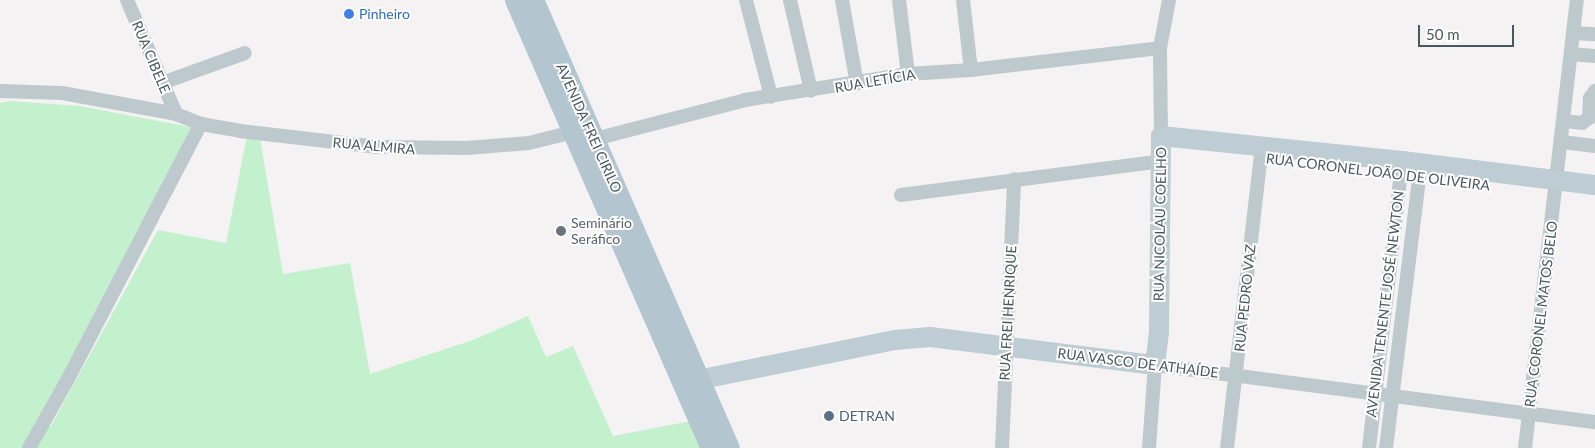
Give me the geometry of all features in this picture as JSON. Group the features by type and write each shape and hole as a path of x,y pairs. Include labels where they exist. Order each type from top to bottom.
{"main road":[{"name":"AVENIDA FREI CIRILO","path":"516,0 582,138 691,381 729,448"},
{"name":"AVENIDA FREI CIRILO","path":"533,0 582,138"},
{"name":"AVENIDA FREI CIRILO","path":"691,381 712,448"}],"street":[{"name":"RUA CIBELE","path":"127,0 176,114"},
{"path":"746,0 771,97"},
{"path":"790,0 812,91"},
{"path":"842,0 857,84"},
{"path":"899,0 908,74"},
{"path":"963,0 971,70"},
{"name":"RUA NICOLAU COELHO","path":"1149,448 1156,365 1162,148 1160,48 1169,0"},
{"name":"RUA CORONEL MATOS BELO","path":"1525,448 1557,187 1577,0"},
{"path":"1573,33 1595,34"},
{"name":"RUA LETÍCIA","path":"582,138 745,100 857,84 908,74 971,70 1160,48"},
{"path":"162,83 245,52"},
{"path":"1571,54 1595,56"},
{"name":"RUA ALMIRA","path":"0,91 62,93 176,114 201,124 292,139 412,150 582,138"},
{"path":"1564,120 1582,123 1589,118 1590,98 1595,91"},
{"path":"28,448 73,371 201,124"},
{"path":"1562,142 1595,146"},
{"name":"RUA CORONEL JOÃO DE OLIVEIRA","path":"901,195 1014,179 1162,148 1262,152 1410,169 1557,187 1595,198"},
{"name":"RUA PEDRO VAZ","path":"1227,448 1262,152"},
{"name":"AVENIDA TENENTE JOSÉ NEWTON","path":"1369,448 1410,169"},
{"name":"AVENIDA TENENTE JOSÉ NEWTON","path":"1386,448 1393,396 1410,169"},
{"name":"RUA FREI HENRIQUE","path":"1002,448 1014,179"},
{"name":"RUA CORONEL JOÃO DE OLIVEIRA","path":"1557,187 1595,185"},
{"name":"RUA VASCO DE ATHAÍDE","path":"691,381 894,340 930,337 1376,392 1393,396 1595,422"}],"green space":[{"path":"10,101 80,106 190,127 193,132 43,423 51,426 158,230 226,243 247,136 260,138 283,274 350,263 370,374 473,340 528,316 546,357 573,346 613,436 691,421 703,448 0,448 0,103"}],"place":[{"name":"Pinheiro","path":"349,14"},
{"name":"Seminário Seráfico","path":"561,231"},
{"name":"DETRAN","path":"829,416"}]}
